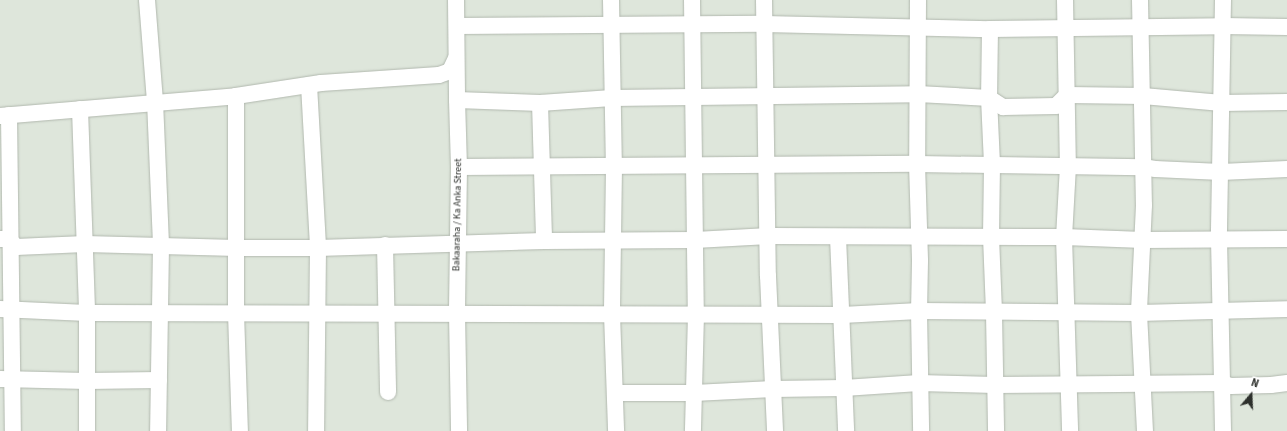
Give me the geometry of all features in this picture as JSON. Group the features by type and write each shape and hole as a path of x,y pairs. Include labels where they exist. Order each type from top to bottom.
{"street":[{"path":"147,0 155,101 161,246 158,431"},
{"name":"Bakaaraha / Ka Anka Street","path":"456,0 456,100 459,168 457,245 458,431"},
{"path":"610,0 614,167 612,314 616,431"},
{"path":"692,0 692,97 696,314 694,431"},
{"path":"764,0 764,97 775,431"},
{"path":"918,0 917,164 918,237 920,261 919,383 921,431"},
{"path":"1065,0 1068,166 1064,236 1070,431"},
{"path":"1140,0 1143,96 1143,240 1139,313 1144,383 1145,431"},
{"path":"1223,0 1219,239 1223,431"},
{"path":"457,26 764,24 990,29 1140,26 1287,27"},
{"path":"990,29 989,98 992,165 991,237 996,431"},
{"path":"13,431 6,379 5,115 155,101 236,96 309,85 382,78 439,75 450,72 456,58"},
{"path":"309,85 318,248 316,431"},
{"path":"456,100 540,103 612,98 918,94 989,98 1003,107 1056,106 1067,95 1143,96 1222,103 1287,102"},
{"path":"236,96 236,313 240,431"},
{"path":"540,103 544,241"},
{"path":"80,109 87,313 87,431"},
{"path":"459,168 917,164 1142,167 1220,172 1287,169"},
{"path":"5,239 16,247 85,244 237,248 457,245 544,241 695,240 769,236 1064,236 1143,240 1287,239"},
{"path":"838,237 846,431"},
{"path":"385,245 388,314 388,392"},
{"path":"6,309 87,313 161,314 770,313 842,315 919,311 994,313 1139,313 1287,309"},
{"path":"6,379 87,381 159,380"},
{"path":"615,393 694,393 773,389 844,388 919,383 995,385 1221,383 1231,386 1271,386 1287,383"}]}
